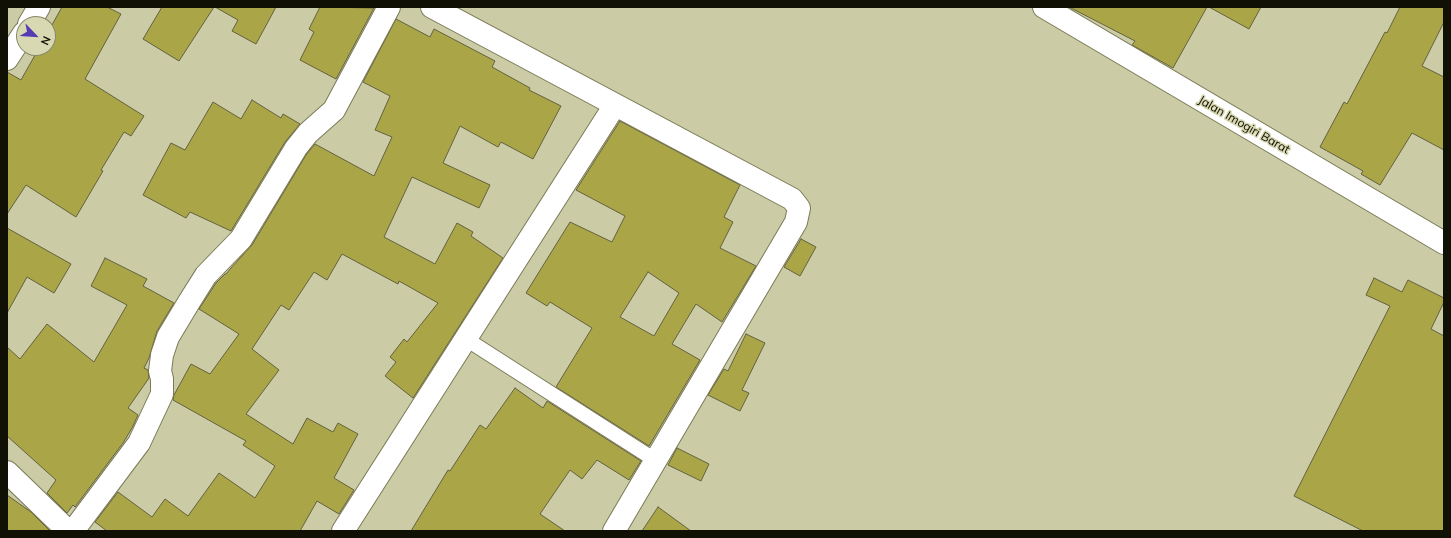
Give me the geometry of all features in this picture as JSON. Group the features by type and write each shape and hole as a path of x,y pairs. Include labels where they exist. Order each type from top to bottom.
{"street":[{"path":"34,16 39,7"},
{"path":"73,531 139,443 162,394 162,379 160,371 162,355 168,337 189,302 206,275 241,239 296,148 308,133 334,110 389,7"},
{"path":"432,7 792,199 799,208 796,222 614,531"},
{"name":"Jalan Imogiri Barat","path":"1044,7 1444,243"},
{"path":"7,59 16,45"},
{"path":"343,531 615,105"},
{"path":"7,472 68,531"}],"lane":[{"path":"466,339 655,460"}],"building":[{"path":"62,7 107,7 121,14 85,79 144,116 131,136 124,132 101,170 103,171 76,217 26,185 7,214 7,72 21,80 34,56 56,56 56,18"},
{"path":"162,7 214,7 179,61 143,39"},
{"path":"215,7 276,7 256,44 232,31 238,20"},
{"path":"320,7 374,8 336,79 300,60 314,32 309,29"},
{"path":"1069,7 1207,7 1173,68 1132,45 1135,41"},
{"path":"1209,7 1261,7 1249,29"},
{"path":"1400,7 1444,7 1444,22 1422,66 1444,77 1444,150 1412,133 1380,185 1361,174 1363,171 1320,147 1344,102 1347,104"},
{"path":"396,19 430,37 434,29 495,61 492,67 530,88 529,90 561,106 533,159 501,142 498,147 460,126 443,163 490,185 479,208 412,177 384,237 435,264 457,223 473,232 471,236 503,258 413,398 385,376 396,362 390,357 404,339 407,342 438,303 399,281 398,284 342,254 327,280 314,272 289,310 281,305 252,349 279,370 246,414 293,444 307,418 333,432 338,423 358,434 334,478 354,490 339,514 317,501 300,531 107,531 95,522 118,492 152,517 165,499 188,516 219,473 255,498 275,466 243,445 246,441 173,400 174,395 191,364 210,374 239,334 199,309 216,283 252,245 306,155 315,144 374,176 392,137 375,130 390,96 363,82"},
{"path":"252,100 281,118 283,114 300,124 285,142 231,231 190,212 186,218 143,195 171,143 185,150 213,102 241,119"},
{"path":"620,121 740,185 724,217 733,222 720,248 756,266 722,322 696,304 672,344 700,360 649,446 556,387 592,328 550,302 547,306 526,293 570,222 612,242 625,216 576,190","holes":["648,272 679,293 654,336 620,317"]},
{"path":"7,228 71,264 54,293 27,277 7,313"},
{"path":"801,239 816,247 800,276 784,267"},
{"path":"105,258 147,279 143,286 174,303 157,331 149,358 144,368 148,370 149,378 128,408 138,415 132,428 123,443 75,507 73,505 67,513 47,493 56,480 7,436 7,347 20,359 47,324 94,362 127,305 91,286"},
{"path":"1374,278 1402,292 1408,280 1444,298 1444,302 1431,329 1444,336 1444,531 1363,531 1294,496 1390,306 1366,295"},
{"path":"746,334 765,343 742,390 749,393 740,411 708,395 724,369 728,371"},
{"path":"515,388 543,408 547,401 641,461 629,480 597,460 582,479 570,470 540,514 565,531 411,531 448,470 450,471 480,425 486,429"},
{"path":"677,448 709,464 701,481 668,465"},
{"path":"7,495 31,512 50,531 7,531"},
{"path":"658,507 691,531 642,531"}]}
